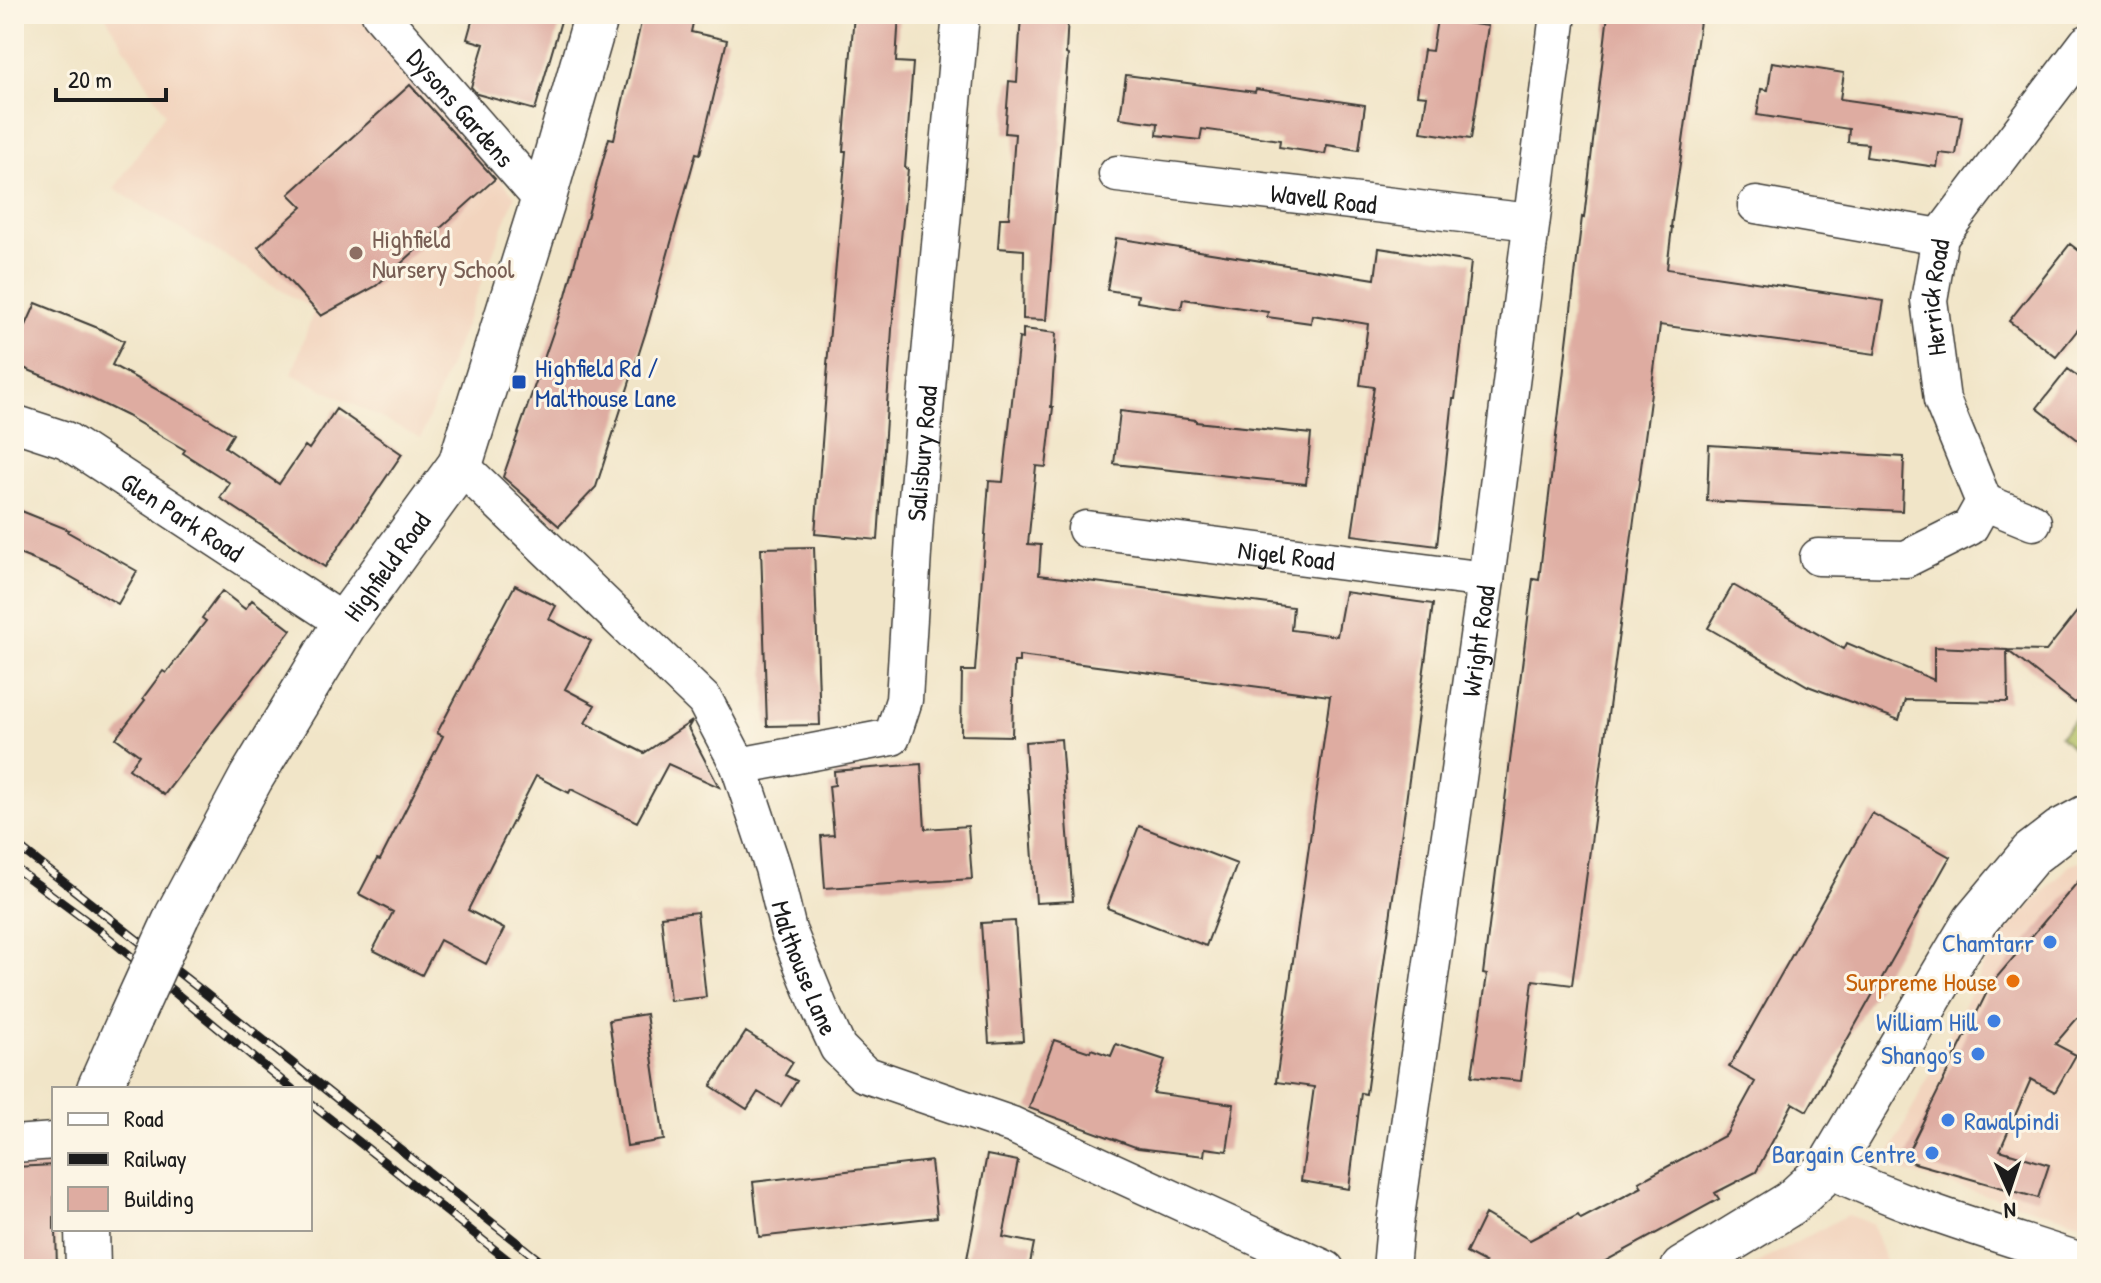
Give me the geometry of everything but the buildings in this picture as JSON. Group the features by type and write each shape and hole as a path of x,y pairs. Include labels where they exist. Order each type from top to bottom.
{"main road":[{"name":"Highfield Road","path":"100,1087 177,916 251,778 345,623 460,465 543,201 597,14"},
{"path":"1683,1269 1791,1203 1828,1169 1975,921 2031,854 2061,831 2087,817"},
{"path":"87,1231 88,1269"}],"street":[{"name":"Dysons Gardens","path":"380,14 543,201"},
{"name":"Salisbury Road","path":"739,766 892,737 904,700 915,520 961,14"},
{"name":"Wright Road","path":"1391,1269 1486,580 1558,14"},
{"name":"Herrick Road","path":"1984,502 1942,400 1929,300 1940,237 2087,43"},
{"name":"Wavell Road","path":"1117,174 1531,222"},
{"path":"1756,205 1940,237"},
{"name":"Glen Park Road","path":"14,423 66,440 345,623"},
{"name":"Malthouse Lane","path":"460,465 705,701 739,766 773,868 788,930 838,1048 864,1074 1012,1125 1326,1269"},
{"path":"1818,557 1906,559 1970,527 1984,502 2033,522"},
{"name":"Nigel Road","path":"1086,529 1486,580"},
{"path":"14,1144 52,1141"},
{"path":"1828,1169 1851,1181 1930,1210 2087,1263"}],"shaded area":[{"name":"Highfield Nursery School","path":"104,14 361,14 515,196 421,438 292,374 314,310 114,189 165,113"},
{"path":"2087,858 2087,1224 1884,1166 1995,943 2069,866"},
{"path":"1847,1215 1872,1223 1888,1269 1747,1269"}],"green space":[{"path":"2087,705 2087,752 2080,755 2060,736"}],"railway":[{"path":"14,843 550,1269"},
{"path":"14,867 99,930 290,1087"},
{"path":"312,1105 519,1269"}],"place":[{"name":"Highfield Nursery School","path":"356,253"},
{"name":"Highfield Rd / Malthouse Lane","path":"519,382"},
{"name":"Chamtarr","path":"2050,942"},
{"name":"Surpreme House","path":"2013,981"},
{"name":"William Hill","path":"1994,1021"},
{"name":"Shango's","path":"1978,1054"},
{"name":"Rawalpindi","path":"1948,1120"},
{"name":"Bargain Centre","path":"1932,1153"}]}
